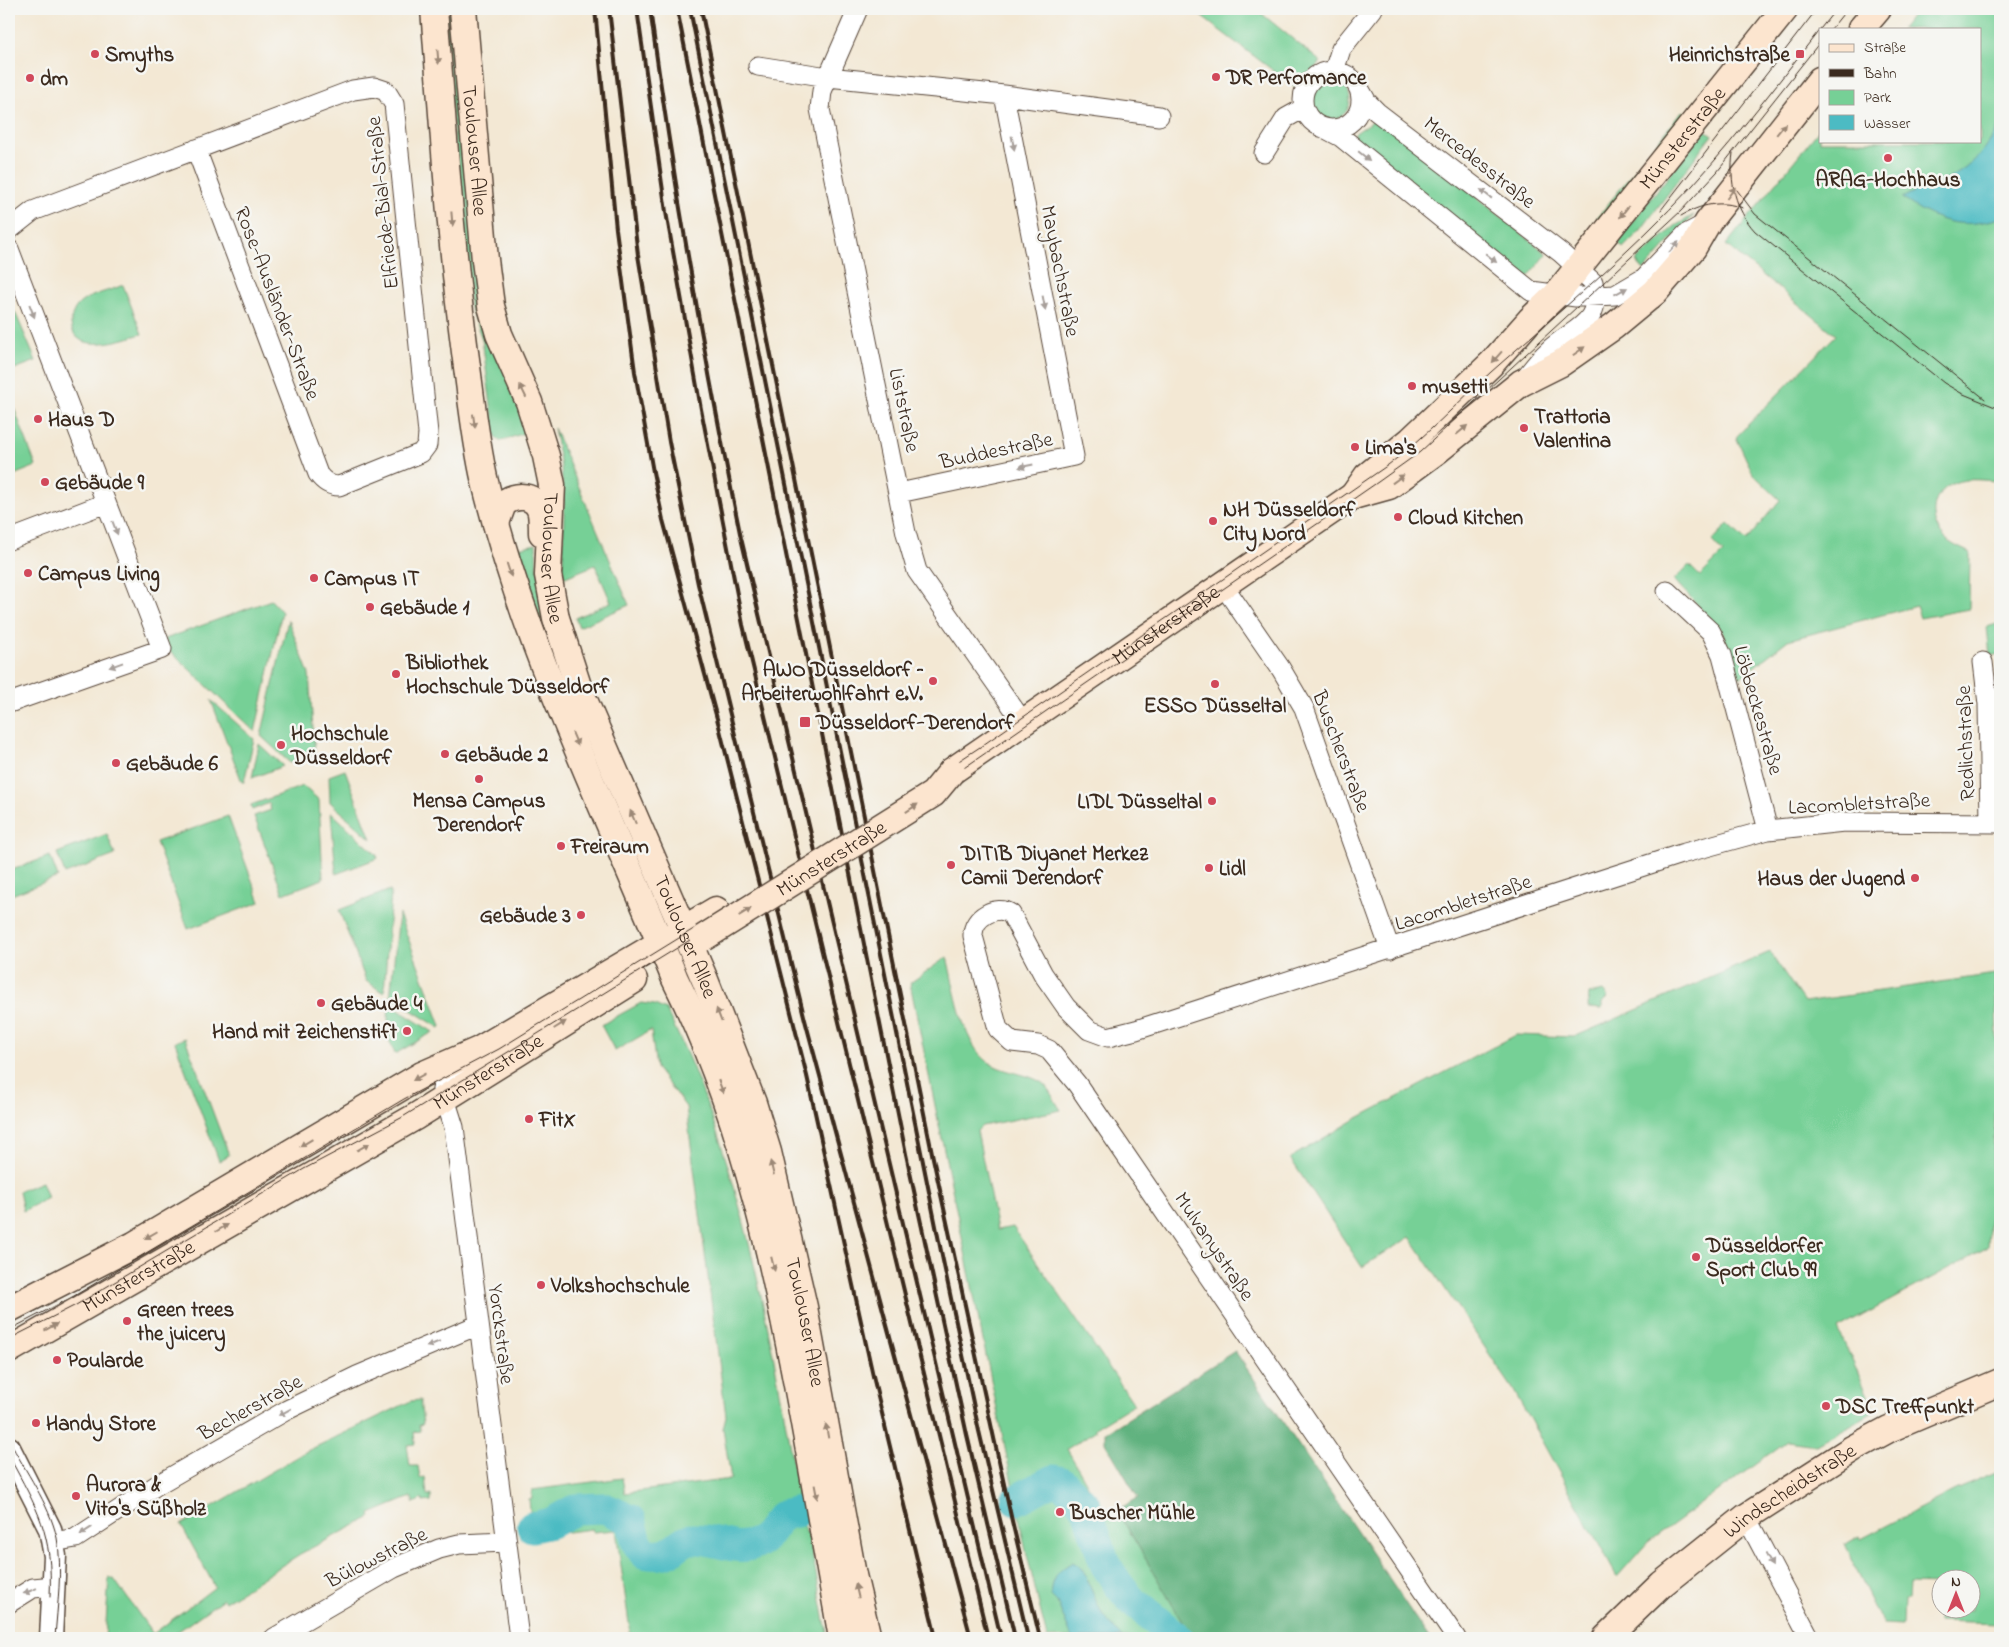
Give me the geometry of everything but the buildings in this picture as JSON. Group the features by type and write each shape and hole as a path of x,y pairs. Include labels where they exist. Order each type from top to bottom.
{"main road":[{"name":"Toulouser Allee","path":"434,9 459,302 480,456 496,523 508,567 533,637 664,952 695,1020 729,1110 761,1217 790,1347 842,1638"},
{"name":"Toulouser Allee","path":"463,9 485,260 491,306 499,334 529,402 546,456 552,485 551,534 547,558 550,594 578,686 649,854 693,934 753,1103 768,1152 804,1307 853,1575 868,1638"},
{"name":"Münsterstraße","path":"1353,496 1367,476 1411,440 1485,370 1530,320 1556,295 1785,9"},
{"path":"1863,28 1878,9"},
{"name":"Münsterstraße","path":"9,1350 415,1117 664,952 933,794 952,771 1353,496 1389,486 1438,450 1521,383 1561,363 1643,302 1669,277 1693,248 1708,222 1819,81"},
{"path":"496,523 500,508 507,500 518,496 531,499 541,512 542,535 547,558"},
{"name":"Münsterstraße","path":"9,1309 134,1245 422,1075 479,1050 664,952"},
{"name":"Windscheidstraße","path":"1606,1638 1662,1584 1746,1517 1852,1449 1889,1429 2000,1382"}],"street":[{"name":"Liststraße","path":"858,9 820,98 820,110 899,494 917,571 1023,722"},
{"path":"1373,9 1341,49 1334,71 1324,72 1311,80 1304,93 1304,108 1312,121 1341,137 1531,291 1556,295"},
{"path":"758,66 828,77 1004,96 1159,116"},
{"name":"Mercedesstraße","path":"1334,71 1346,74 1377,112 1579,268"},
{"name":"Elfriede-Bial-Straße","path":"9,230 33,211 353,90 374,87 386,91 394,104 428,433 427,445 421,453 339,486 328,484 318,474"},
{"path":"1324,128 1340,128 1354,119 1361,104 1359,88"},
{"name":"Maybachstraße","path":"1004,96 1074,456"},
{"path":"1264,153 1286,118 1304,108"},
{"name":"Rose-Ausländer-Straße","path":"196,149 318,474"},
{"name":"Münsterstraße","path":"1556,295 1576,297 1615,295 1644,278 1686,234 1708,222"},
{"path":"9,249 162,649 9,704"},
{"path":"1579,268 1593,282 1596,296"},
{"path":"1530,320 1531,291"},
{"name":"Münsterstraße","path":"1521,383 1548,350 1583,326 1595,307 1596,296"},
{"name":"Buddestraße","path":"899,494 1074,456"},
{"path":"9,540 106,502"},
{"name":"Buscherstraße","path":"1223,585 1282,669 1304,708 1390,949"},
{"name":"Löbbeckestraße","path":"1667,591 1711,632 1722,655 1768,830"},
{"name":"Redlichstraße","path":"1983,662 1988,704 1995,822"},
{"name":"Lacombletstraße","path":"1007,912 1013,917 1043,974 1066,1006 1089,1030 1100,1036 1116,1035 1390,949 1681,854 1768,830 1867,821 1995,822"},
{"name":"Mulvanystraße","path":"1007,912 986,915 974,924 972,930 998,1029 1012,1042 1038,1045 1049,1050 1078,1084 1456,1638"},
{"path":"444,1097 442,1089 479,1050"},
{"name":"Yorckstraße","path":"444,1097 454,1127 519,1638"},
{"name":"Becherstraße","path":"53,1542 76,1538 158,1484 287,1410 357,1376 478,1326"},
{"path":"9,1448 45,1515 53,1542 54,1586 51,1638"},
{"path":"1746,1517 1810,1638"},
{"name":"Bülowstraße","path":"274,1638 394,1568 439,1549 459,1544 506,1542"},
{"path":"9,1602 33,1588 54,1586"}],"green space":[{"path":"442,9 456,9 480,288 527,432 501,441 495,435 482,339 470,307"},
{"path":"1194,9 1256,9 1321,62 1295,87 1194,11"},
{"path":"1917,9 2000,9 2000,481 1959,481 1947,487 1941,493 1934,507 1935,522 1944,537 1970,553 1969,609 1920,618 1916,606 1788,640 1740,678 1722,631 1674,580 1689,565 1700,576 1723,553 1712,541 1728,524 1746,541 1780,500 1753,474 1736,437 1836,335 1726,245 1819,130 1819,142 1982,142 1982,28 1902,28"},
{"path":"1331,81 1344,87 1350,100 1344,113 1331,119 1318,113 1312,100 1318,87"},
{"path":"1682,111 1686,114 1598,224 1597,218"},
{"path":"1373,121 1383,121 1547,254 1528,277 1354,141 1354,134"},
{"path":"1705,130 1712,135 1640,231 1623,248 1617,241"},
{"path":"1694,215 1644,270 1636,261 1675,226"},
{"path":"123,285 142,334 112,342 90,343 81,340 74,334 71,324 72,315 80,303 90,297"},
{"path":"15,312 36,361 9,371 9,314"},
{"path":"9,395 36,466 9,477"},
{"path":"554,428 629,605 579,627 575,618 611,602 595,565 563,578 564,504 561,467"},
{"path":"536,544 537,567 592,754 509,550"},
{"path":"271,600 282,612 255,732 168,649 165,639"},
{"path":"288,620 309,674 315,755 290,763 261,736"},
{"path":"2000,623 2000,654 1990,656 1987,627"},
{"path":"211,700 254,739 244,782 242,782"},
{"path":"259,744 283,766 252,778"},
{"path":"345,770 371,839 330,802 329,776"},
{"path":"303,786 319,800 323,879 283,894 254,816 271,810 269,803 252,810 251,805"},
{"path":"331,812 376,854 378,858 336,874"},
{"path":"228,816 260,902 188,929 156,842"},
{"path":"107,834 115,855 65,874 57,853"},
{"path":"50,856 58,877 9,896 9,871"},
{"path":"390,890 384,993 366,981 339,910"},
{"path":"399,914 441,1026 440,1028 390,997"},
{"name":"Düsseldorfer Sport Club 99","path":"1770,952 1804,1002 1995,974 1998,1065 1988,1247 1838,1329 1875,1411 1816,1445 1787,1441 1648,1542 1617,1577 1513,1389 1410,1237 1362,1267 1290,1158 1356,1119 1516,1035 1574,1037"},
{"path":"947,957 960,1013 971,1041 978,1052 993,1065 1028,1076 1044,1084 1061,1110 982,1126 977,1131 997,1230 1013,1227 1134,1404 1095,1428 1095,1431 1067,1449 1105,1515 1117,1510 1192,1638 1047,1638 1026,1551 910,983"},
{"path":"1603,991 1608,997 1602,1003 1602,1009 1588,1008 1589,994"},
{"path":"641,1003 655,1005 666,1010 694,1070 718,1134 737,1199 769,1333 805,1533 808,1531 828,1638 631,1638 616,1530 593,1532 592,1529 543,1535 543,1532 532,1533 529,1499 532,1498 532,1490 622,1478 625,1493 731,1479 723,1428 726,1416 686,1107 656,1068 651,1030 615,1051 601,1025"},
{"path":"389,1004 433,1032 395,1054 387,1035"},
{"path":"185,1038 229,1155 219,1161 175,1042"},
{"path":"42,1182 48,1198 23,1211 19,1191"},
{"path":"1235,1351 1429,1638 1192,1638 1117,1510 1138,1498 1105,1442 1105,1433"},
{"path":"420,1400 423,1424 419,1425 420,1431 414,1432 415,1444 407,1445 410,1466 418,1466 420,1478 425,1477 427,1495 431,1495 431,1501 423,1502 422,1499 414,1503 411,1497 370,1514 371,1517 300,1554 225,1602 223,1599 169,1638 105,1638 109,1577 114,1579 153,1634 215,1587 181,1525 305,1452 411,1401"},
{"path":"1996,1473 2000,1487 2000,1624 1938,1622 1938,1620 1982,1620 1982,1570 1932,1570 1932,1585 1909,1584 1908,1600 1904,1600 1903,1625 1883,1624 1844,1545 1860,1536 1861,1539 1955,1490"}],"water":[{"path":"2000,121 2000,218 1986,222 1949,222 1926,213 1902,198 1931,183 1933,185 1944,181 1965,168 1982,152"},
{"path":"1073,1562 1082,1568 1101,1612 1122,1638 1072,1638 1057,1602 1051,1596 1051,1590 1053,1580 1059,1572"}],"waterway":[{"path":"1016,1500 1053,1480 1062,1482 1086,1506 1105,1564 1118,1584 1130,1599 1178,1638"},
{"path":"532,1527 551,1523 576,1509 604,1508 631,1520 637,1543 644,1553 663,1554 683,1542 693,1539 702,1539 732,1546 748,1546 765,1538 784,1515 799,1511"}],"tram line":[{"path":"1661,210 1817,9"},
{"path":"1821,28 1836,9"},
{"path":"1832,28 1847,9"},
{"path":"9,1330 74,1296 404,1099 499,1049 851,832 980,747 1388,465 1595,281 1669,210 1730,142 1819,31"},
{"path":"9,1339 76,1305 304,1169 401,1118 872,828 961,770 1420,452 1681,211 1717,172 1819,43"},
{"path":"1733,153 1732,174 1735,195 1743,214 1755,231 1944,383 1961,393 2000,409"},
{"path":"1737,190 1755,214 1985,399"},
{"path":"1681,216 1711,205 1727,204 1743,208"},
{"path":"9,1440 43,1500 57,1538 60,1575 55,1638"},
{"path":"9,1456 36,1508 46,1538 49,1555 50,1597"}],"railway":[{"path":"595,9 616,229 635,372 663,520 719,726 807,1076 873,1376 936,1638"},
{"path":"609,9 638,255 669,442 698,584 805,1020 971,1638"},
{"path":"637,9 666,212 701,409 743,625 988,1638"},
{"path":"650,9 669,142 691,274 741,538 1001,1638"},
{"path":"677,9 906,1154 967,1435 1015,1638"},
{"path":"690,9 942,1256 979,1431 1028,1638"},
{"path":"701,9 933,1158 1012,1521 1040,1638"}],"place":[{"name":"Smyths","path":"95,54"},
{"name":"Heinrichstraße","path":"1800,54"},
{"name":"DR Performance","path":"1216,77"},
{"name":"dm","path":"30,78"},
{"name":"ARAG-Hochhaus","path":"1888,158"},
{"name":"musetti","path":"1412,386"},
{"name":"Haus D","path":"38,419"},
{"name":"Trattoria Valentina","path":"1524,428"},
{"name":"Lima's","path":"1355,447"},
{"name":"Gebäude 9","path":"45,482"},
{"name":"Cloud Kitchen","path":"1398,517"},
{"name":"NH Düsseldorf City Nord","path":"1213,521"},
{"name":"Campus Living","path":"28,573"},
{"name":"Campus IT","path":"314,578"},
{"name":"Gebäude 1","path":"370,607"},
{"name":"Bibliothek Hochschule Düsseldorf","path":"396,674"},
{"name":"AWO Düsseldorf – Arbeiterwohlfahrt e.V.","path":"933,681"},
{"name":"ESSO Düsseltal","path":"1215,684"},
{"name":"Düsseldorf-Derendorf","path":"805,722"},
{"name":"Hochschule Düsseldorf","path":"281,745"},
{"name":"Gebäude 2","path":"445,754"},
{"name":"Gebäude 6","path":"116,763"},
{"name":"Mensa Campus Derendorf","path":"479,779"},
{"name":"LIDL Düsseltal","path":"1212,801"},
{"name":"Freiraum","path":"561,846"},
{"name":"DITIB Diyanet Merkez Camii Derendorf","path":"951,865"},
{"name":"Lidl","path":"1209,868"},
{"name":"Haus der Jugend","path":"1915,878"},
{"name":"Gebäude 3","path":"581,915"},
{"name":"Gebäude 4","path":"321,1003"},
{"name":"Hand mit Zeichenstift","path":"407,1031"},
{"name":"FitX","path":"529,1119"},
{"name":"Düsseldorfer Sport Club 99","path":"1696,1257"},
{"name":"Volkshochschule","path":"541,1285"},
{"name":"Green trees the juicery","path":"127,1321"},
{"name":"Poularde","path":"57,1360"},
{"name":"DSC Treffpunkt","path":"1826,1406"},
{"name":"Handy Store","path":"36,1423"},
{"name":"Aurora & Vito's Süßholz","path":"76,1496"},
{"name":"Buscher Mühle","path":"1060,1512"}]}
